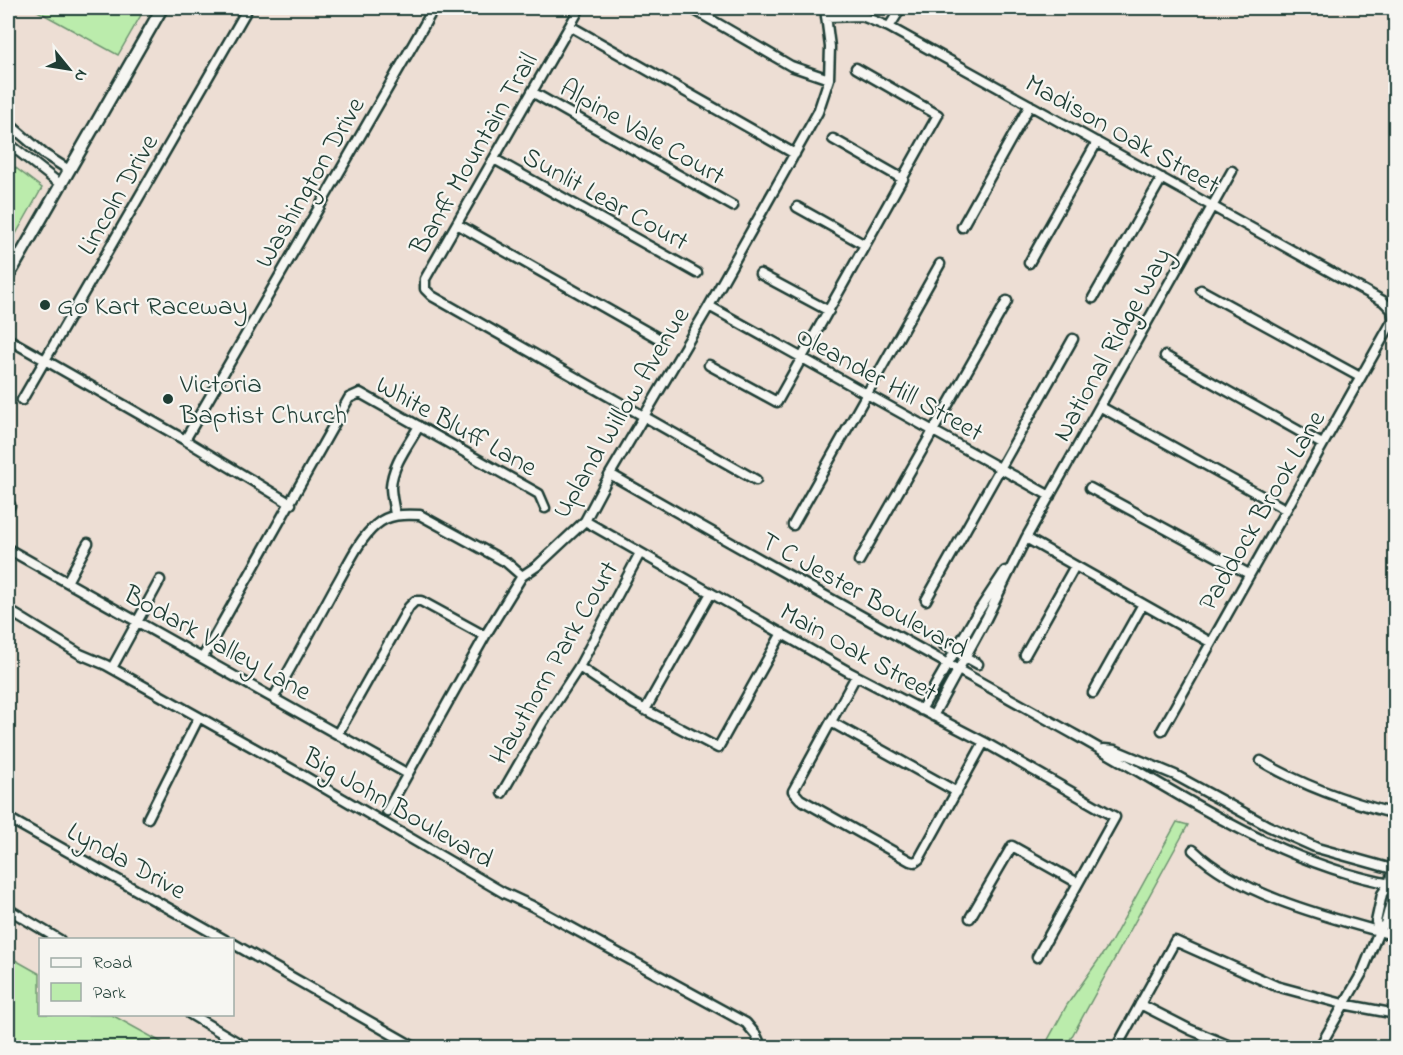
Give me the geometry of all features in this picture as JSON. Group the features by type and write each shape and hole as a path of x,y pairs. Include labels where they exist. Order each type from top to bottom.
{"main road":[{"path":"8,277 162,8"}],"street":[{"name":"Lincoln Drive","path":"22,400 248,8"},
{"name":"Washington Drive","path":"185,440 434,8"},
{"name":"Banff Mountain Trail","path":"580,8 424,279 425,289 432,296 643,417"},
{"path":"691,8 791,66 829,79"},
{"path":"889,27 901,8"},
{"path":"1389,8 1395,11"},
{"name":"Upland Willow Avenue","path":"387,811 485,636 522,576 537,566 585,521 795,154 818,112 829,79 830,47 825,12"},
{"name":"Madison Oak Street","path":"825,12 862,16 889,27 1383,301 1392,310"},
{"path":"570,26 795,154"},
{"path":"709,366 777,402 938,115 856,68"},
{"name":"Alpine Vale Court","path":"532,92 733,206"},
{"path":"962,227 1030,105"},
{"path":"8,123 44,154 69,170"},
{"path":"833,140 903,178"},
{"path":"1029,263 1097,142"},
{"path":"8,143 60,184"},
{"name":"Sunlit Lear Court","path":"494,159 697,273"},
{"name":"National Ridge Way","path":"921,710 976,615 1026,538 1232,171"},
{"path":"1093,298 1162,178"},
{"path":"797,207 865,245"},
{"path":"457,224 658,338"},
{"path":"793,525 940,264"},
{"path":"760,274 829,311"},
{"path":"1201,290 1360,377"},
{"path":"859,561 1007,301"},
{"name":"Oleander Hill Street","path":"709,306 1050,496"},
{"name":"Paddock Brook Lane","path":"1162,730 1393,320 1392,310"},
{"path":"8,339 185,440 291,504"},
{"path":"926,600 1073,339"},
{"path":"1165,356 1322,444"},
{"name":"White Bluff Lane","path":"203,657 349,398 360,393 539,494 545,508"},
{"path":"1101,406 1285,509"},
{"path":"643,417 756,480"},
{"path":"395,515 391,488 393,478 397,465 419,426"},
{"name":"T C Jester Boulevard","path":"610,474 790,578 1100,749 1242,832 1305,860 1392,885"},
{"path":"1090,488 1249,574"},
{"path":"274,697 350,560 367,534 387,517 420,515 506,562 522,576"},
{"name":"Main Oak Street","path":"585,521 856,676 984,742 1114,817 1078,883"},
{"path":"1026,538 1210,642"},
{"name":"National Ridge Way","path":"933,716 986,619 1026,538"},
{"path":"67,582 88,543"},
{"name":"Bodark Valley Lane","path":"8,549 408,774"},
{"name":"Hawthorn Park Court","path":"502,793 543,722 579,667 640,553"},
{"path":"1025,655 1075,566"},
{"path":"112,668 160,580"},
{"path":"645,710 711,593"},
{"path":"338,733 409,607 415,601 421,601 485,636"},
{"path":"1093,693 1143,604"},
{"name":"Big John Boulevard","path":"8,610 80,654 112,668 199,717 504,893 746,1023 762,1047"},
{"path":"579,667 645,710 718,748 782,633"},
{"name":"T C Jester Boulevard","path":"944,645 978,664"},
{"path":"856,676 794,785 793,791 795,795 910,861 915,862 919,859 984,742"},
{"path":"148,818 199,717"},
{"path":"831,722 957,792"},
{"name":"T C Jester Boulevard","path":"1100,749 1116,750 1197,786 1268,826 1317,848 1394,870"},
{"path":"1261,761 1305,784 1335,796 1395,814"},
{"path":"1188,801 1197,786"},
{"name":"Lynda Drive","path":"8,818 223,938"},
{"path":"970,918 1012,846 1078,883 1037,957"},
{"path":"1193,850 1209,865 1261,893 1395,936"},
{"path":"1319,1047 1362,973 1378,931 1385,924 1393,895 1395,858"},
{"path":"8,909 58,938"},
{"path":"1116,1047 1175,941 1276,986 1343,1004 1395,1014"},
{"path":"234,945 416,1047"},
{"path":"1140,1004 1191,1030 1235,1047"},
{"path":"193,1016 247,1047"}],"green space":[{"path":"32,8 145,8 118,55"},
{"path":"8,162 42,188 8,248"},
{"path":"1177,822 1188,825 1066,1047 1044,1047 1067,1005 1111,942"},
{"path":"8,956 39,973 39,1016 114,1016 170,1047 8,1047"}],"place":[{"name":"Go Kart Raceway","path":"45,305"},
{"name":"Victoria Baptist Church","path":"168,399"}]}
